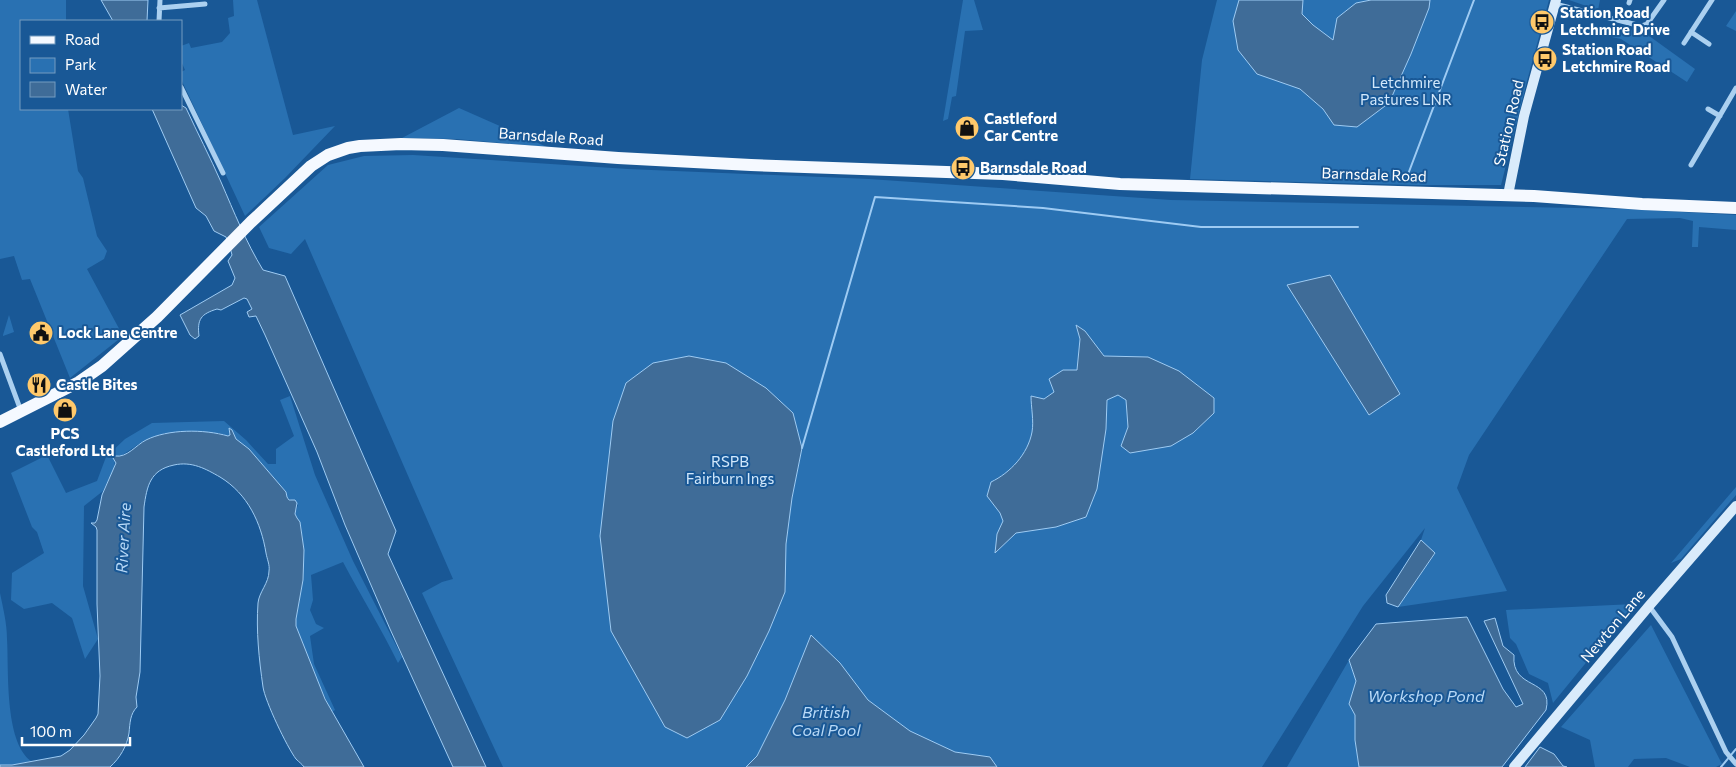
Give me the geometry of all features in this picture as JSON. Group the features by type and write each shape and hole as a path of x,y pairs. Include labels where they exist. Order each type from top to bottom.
{"main road":[{"name":"Barnsdale Road","path":"0,422 79,382 102,366 151,323 221,252 320,159 348,148 401,144 450,145 751,165 1003,174 1120,184 1508,195 1736,208"}],"street":[{"path":"159,20 160,0"},
{"path":"1555,2 1641,26 1647,24 1664,0"},
{"path":"1684,43 1712,0"},
{"name":"Station Road","path":"1508,195 1524,116 1555,2"},
{"path":"159,8 205,4"},
{"path":"1691,32 1708,44"},
{"path":"1691,165 1736,88"},
{"path":"182,89 223,173"},
{"path":"1708,109 1720,116"},
{"path":"0,354 21,412"},
{"name":"Newton Lane","path":"1514,767 1736,506"},
{"path":"1649,606 1672,637 1726,752 1735,763"}],"green space":[{"path":"0,0 66,0 66,20 20,20 20,110 68,110 78,171 83,178 97,236 107,251 104,259 87,269 123,336 70,378 30,279 22,280 14,256 0,259"},
{"path":"233,0 257,0 293,135 335,126 245,216 182,81 182,72 185,70 182,63 182,46 189,43 191,48 222,42 230,33 228,18 234,16"},
{"path":"963,0 974,0 983,30 965,31 956,96 952,97 948,119 943,121"},
{"name":"Letchmire Pastures LNR","path":"1217,0 1549,0 1501,185 1415,185 1190,179 1202,60"},
{"path":"1569,0 1600,0 1598,10"},
{"path":"1736,11 1736,31 1726,26"},
{"path":"1613,25 1645,33 1695,69 1687,82 1621,39 1607,36"},
{"path":"459,108 547,147 456,139 402,138"},
{"name":"RSPB Fairburn Ings","path":"413,155 628,169 869,179 1171,200 1628,209 1736,215 1736,230 1699,227 1698,247 1692,247 1693,221 1680,218 1627,219 1469,455 1457,488 1507,591 1398,607 1435,554 1421,540 1425,528 1363,606 1262,767 503,767 422,593 442,582 453,579 305,239 291,254 269,248 259,227 328,165 364,156"},
{"path":"9,315 14,332 3,336 3,335"},
{"path":"290,396 315,475 353,561 402,657 398,663 343,562 311,575 313,600 310,610 316,624 324,628 310,636 314,664 335,710 332,712 311,668 296,626 303,580 304,550 301,526 295,514 298,505 287,497 286,492 249,449 236,439 232,430 229,429 230,435 228,436 219,433 165,433 145,440 115,460 114,468 103,491 84,506 83,586 98,639 85,659 72,618 52,603 24,609 11,600 12,573 44,553 37,532 32,527 11,473 47,455 66,493 97,481 106,457 125,439 152,423 224,421 246,440 268,464 276,464 276,449 294,436 280,400"},
{"path":"1736,487 1736,495 1681,559 1671,563"},
{"path":"0,593 5,616 8,686 12,722 22,751 31,761 12,765 0,765"},
{"path":"1634,604 1553,703 1548,683 1529,674 1516,644 1510,638 1506,610"},
{"path":"1651,625 1722,764 1716,767 1690,767 1666,758 1634,759 1628,767 1595,767 1590,740 1561,727"},
{"path":"1349,660 1356,681 1349,704 1355,715 1355,740 1359,767 1287,767"}],"water":[{"path":"101,0 148,0 147,20 112,20"},
{"path":"1239,0 1303,0 1302,14 1333,40 1337,18 1356,3 1371,0 1430,0 1429,8 1411,54 1389,103 1357,127 1334,125 1323,109 1300,89 1257,74 1238,50 1233,21"},
{"path":"182,106 186,108 246,238 263,270 285,276 396,531 388,554 486,767 453,767 390,629 345,525 317,452 265,335 256,316 249,317 247,312 252,309 247,299 244,298 221,310 217,309 207,313 201,318 199,336 195,339 190,335 180,315 232,285 235,278 228,261 232,255 226,237 214,231 206,216 196,208 152,110 182,110"},
{"path":"1330,275 1400,394 1369,415 1287,285"},
{"path":"1076,325 1085,331 1104,356 1148,357 1179,371 1214,398 1214,413 1193,433 1171,446 1130,453 1121,446 1128,427 1126,400 1118,395 1107,400 1106,429 1097,489 1086,517 1056,527 1016,533 995,553 997,534 1003,521 1000,513 987,496 991,482 1011,468 1027,448 1033,428 1031,396 1044,399 1054,392 1049,379 1063,370 1077,370 1080,339"},
{"path":"689,356 726,363 766,388 793,413 802,448 792,498 786,544 785,592 747,676 720,720 687,738 665,727 611,631 600,536 613,421 626,383 653,363"},
{"name":"River Aire","path":"229,428 236,439 249,449 286,492 289,500 295,500 297,503 295,514 300,522 304,550 303,580 296,626 325,699 364,767 304,767 292,753 272,713 263,687 258,645 258,603 269,575 269,564 257,520 246,501 230,484 204,469 193,465 181,464 166,467 160,471 148,486 144,507 140,672 136,697 137,707 130,722 127,743 122,752 110,767 0,767 0,765 12,765 61,756 70,750 84,735 98,714 100,676 97,604 97,530 91,523 95,523 97,520 102,495 116,463 113,458 124,455 155,436 175,432 197,431 228,436 230,435"},
{"path":"1421,540 1435,553 1398,607 1387,603 1386,595"},
{"name":"Workshop Pond","path":"1467,617 1503,689 1516,707 1523,704 1484,621 1495,618 1503,646 1514,655 1515,666 1519,674 1544,693 1547,700 1546,710 1502,767 1359,767 1355,740 1355,715 1349,704 1356,681 1349,660 1376,624"},
{"name":"British Coal Pool","path":"811,635 840,663 868,700 910,731 955,752 990,757 997,767 746,767 757,756 785,700"},
{"path":"1540,747 1554,754 1563,766 1567,767 1525,767"}],"waterway":[{"path":"1407,177 1474,0"},
{"path":"802,448 875,197 1043,208 1201,227 1358,227"},
{"path":"1721,767 1736,749"}],"place":[{"name":"Station Road Letchmire Drive","path":"1542,22"},
{"name":"Station Road Letchmire Road","path":"1545,59"},
{"name":"Castleford Car Centre","path":"967,128"},
{"name":"Barnsdale Road","path":"963,168"},
{"name":"Lock Lane Centre","path":"41,333"},
{"name":"Castle Bites","path":"39,385"},
{"name":"PCS Castleford Ltd","path":"65,410"}]}
